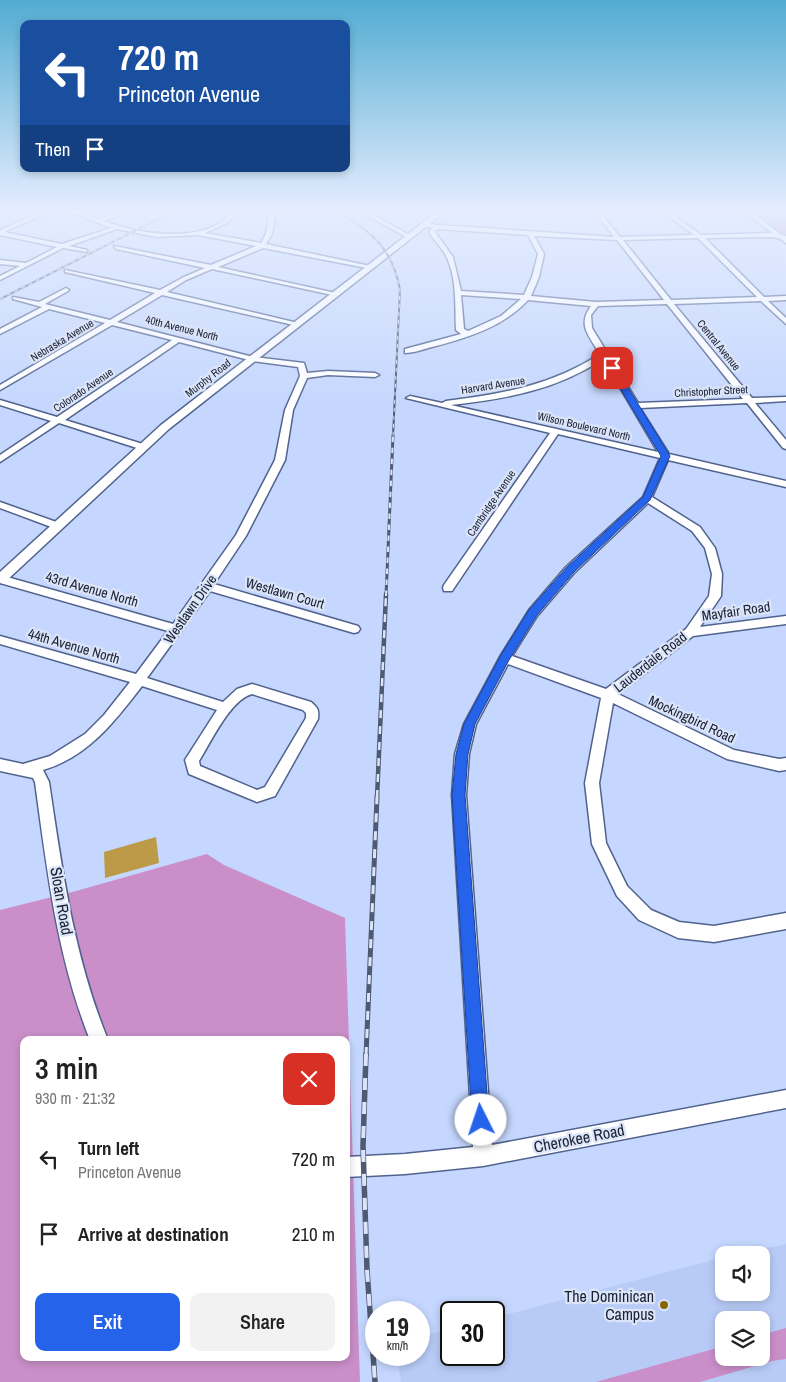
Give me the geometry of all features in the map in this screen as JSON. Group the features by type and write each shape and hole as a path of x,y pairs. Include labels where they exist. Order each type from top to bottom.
{"main road":[{"name":"Murphy Road","path":"0,579 165,427 361,275"}],"street":[{"path":"87,275 298,324"},
{"name":"Nebraska Avenue","path":"0,388 162,292 194,275"},
{"path":"250,275 337,294"},
{"path":"455,275 460,330 466,334"},
{"path":"408,351 466,334 504,317 527,297 535,275"},
{"name":"Central Avenue","path":"647,275 786,446"},
{"path":"738,275 786,322"},
{"path":"15,298 38,305 66,290"},
{"path":"456,293 527,297 596,304 786,298"},
{"path":"483,1156 459,795 462,754 470,724 505,658 533,613 570,570 647,498 666,456 588,328 588,315 596,304"},
{"name":"40th Avenue North","path":"38,305 253,358 302,365 304,376"},
{"path":"0,332 47,307"},
{"name":"Colorado Avenue","path":"0,459 179,339"},
{"name":"Harvard Avenue","path":"436,404 488,398 542,387 574,374 604,355"},
{"path":"304,376 328,373 375,375"},
{"name":"Westlawn Drive","path":"0,765 26,770 54,761 90,738 109,719 177,629 241,536 280,460 290,410 304,376"},
{"name":"Wilson Boulevard North","path":"410,398 786,484"},
{"name":"Christopher Street","path":"637,406 786,399"},
{"path":"0,402 143,446"},
{"name":"Cambridge Avenue","path":"448,588 555,432"},
{"name":"Lauderdale Road","path":"647,498 696,529 710,548 717,574 715,596 690,632 608,695 592,783 599,844 622,891 645,915 678,930 714,934 786,922"},
{"path":"0,505 58,526"},
{"name":"43rd Avenue North","path":"0,579 177,629"},
{"name":"Westlawn Court","path":"207,586 354,629"},
{"name":"Mayfair Road","path":"690,632 786,620"},
{"name":"44th Avenue North","path":"0,640 139,680 225,708"},
{"name":"Mockingbird Road","path":"505,658 608,695 732,755 779,765 786,764"},
{"path":"252,690 307,706 313,711 312,719 270,792 258,796 194,770 192,760 225,708 241,692 252,690"},
{"name":"Sloan Road","path":"26,770 38,773 42,782 63,913 72,955 86,1006 97,1036"},
{"name":"Cherokee Road","path":"350,1167 444,1161 483,1156 786,1099"}],"shaded area":[{"path":"207,854 224,865 345,918 349,1036 20,1036 20,1361 350,1361 350,1073 360,1382 0,1382 0,910 76,891"},
{"name":"The Dominican Campus","path":"786,1244 786,1382 401,1382 399,1366 430,1366 430,1334 440,1332 440,1366 505,1366 505,1315 715,1259 715,1301 770,1301 770,1247"},
{"path":"786,1328 786,1359 770,1362 770,1332"},
{"path":"715,1349 715,1366 755,1366 700,1382 596,1382"}],"building":[{"path":"156,837 159,863 105,878 104,852"}],"railway":[{"path":"0,299 46,275"},
{"path":"393,436 400,290 397,275"},
{"path":"386,596 393,435"},
{"path":"377,798 386,594"},
{"path":"366,1056 377,797"},
{"path":"366,1054 363,1146 367,1270 375,1382"}],"place":[{"name":"The Dominican Campus","path":"664,1305"}],"route":[{"path":"481,1120 459,795 462,754 470,724 505,658 533,613 570,570 647,498 666,456 612,368"}]}
